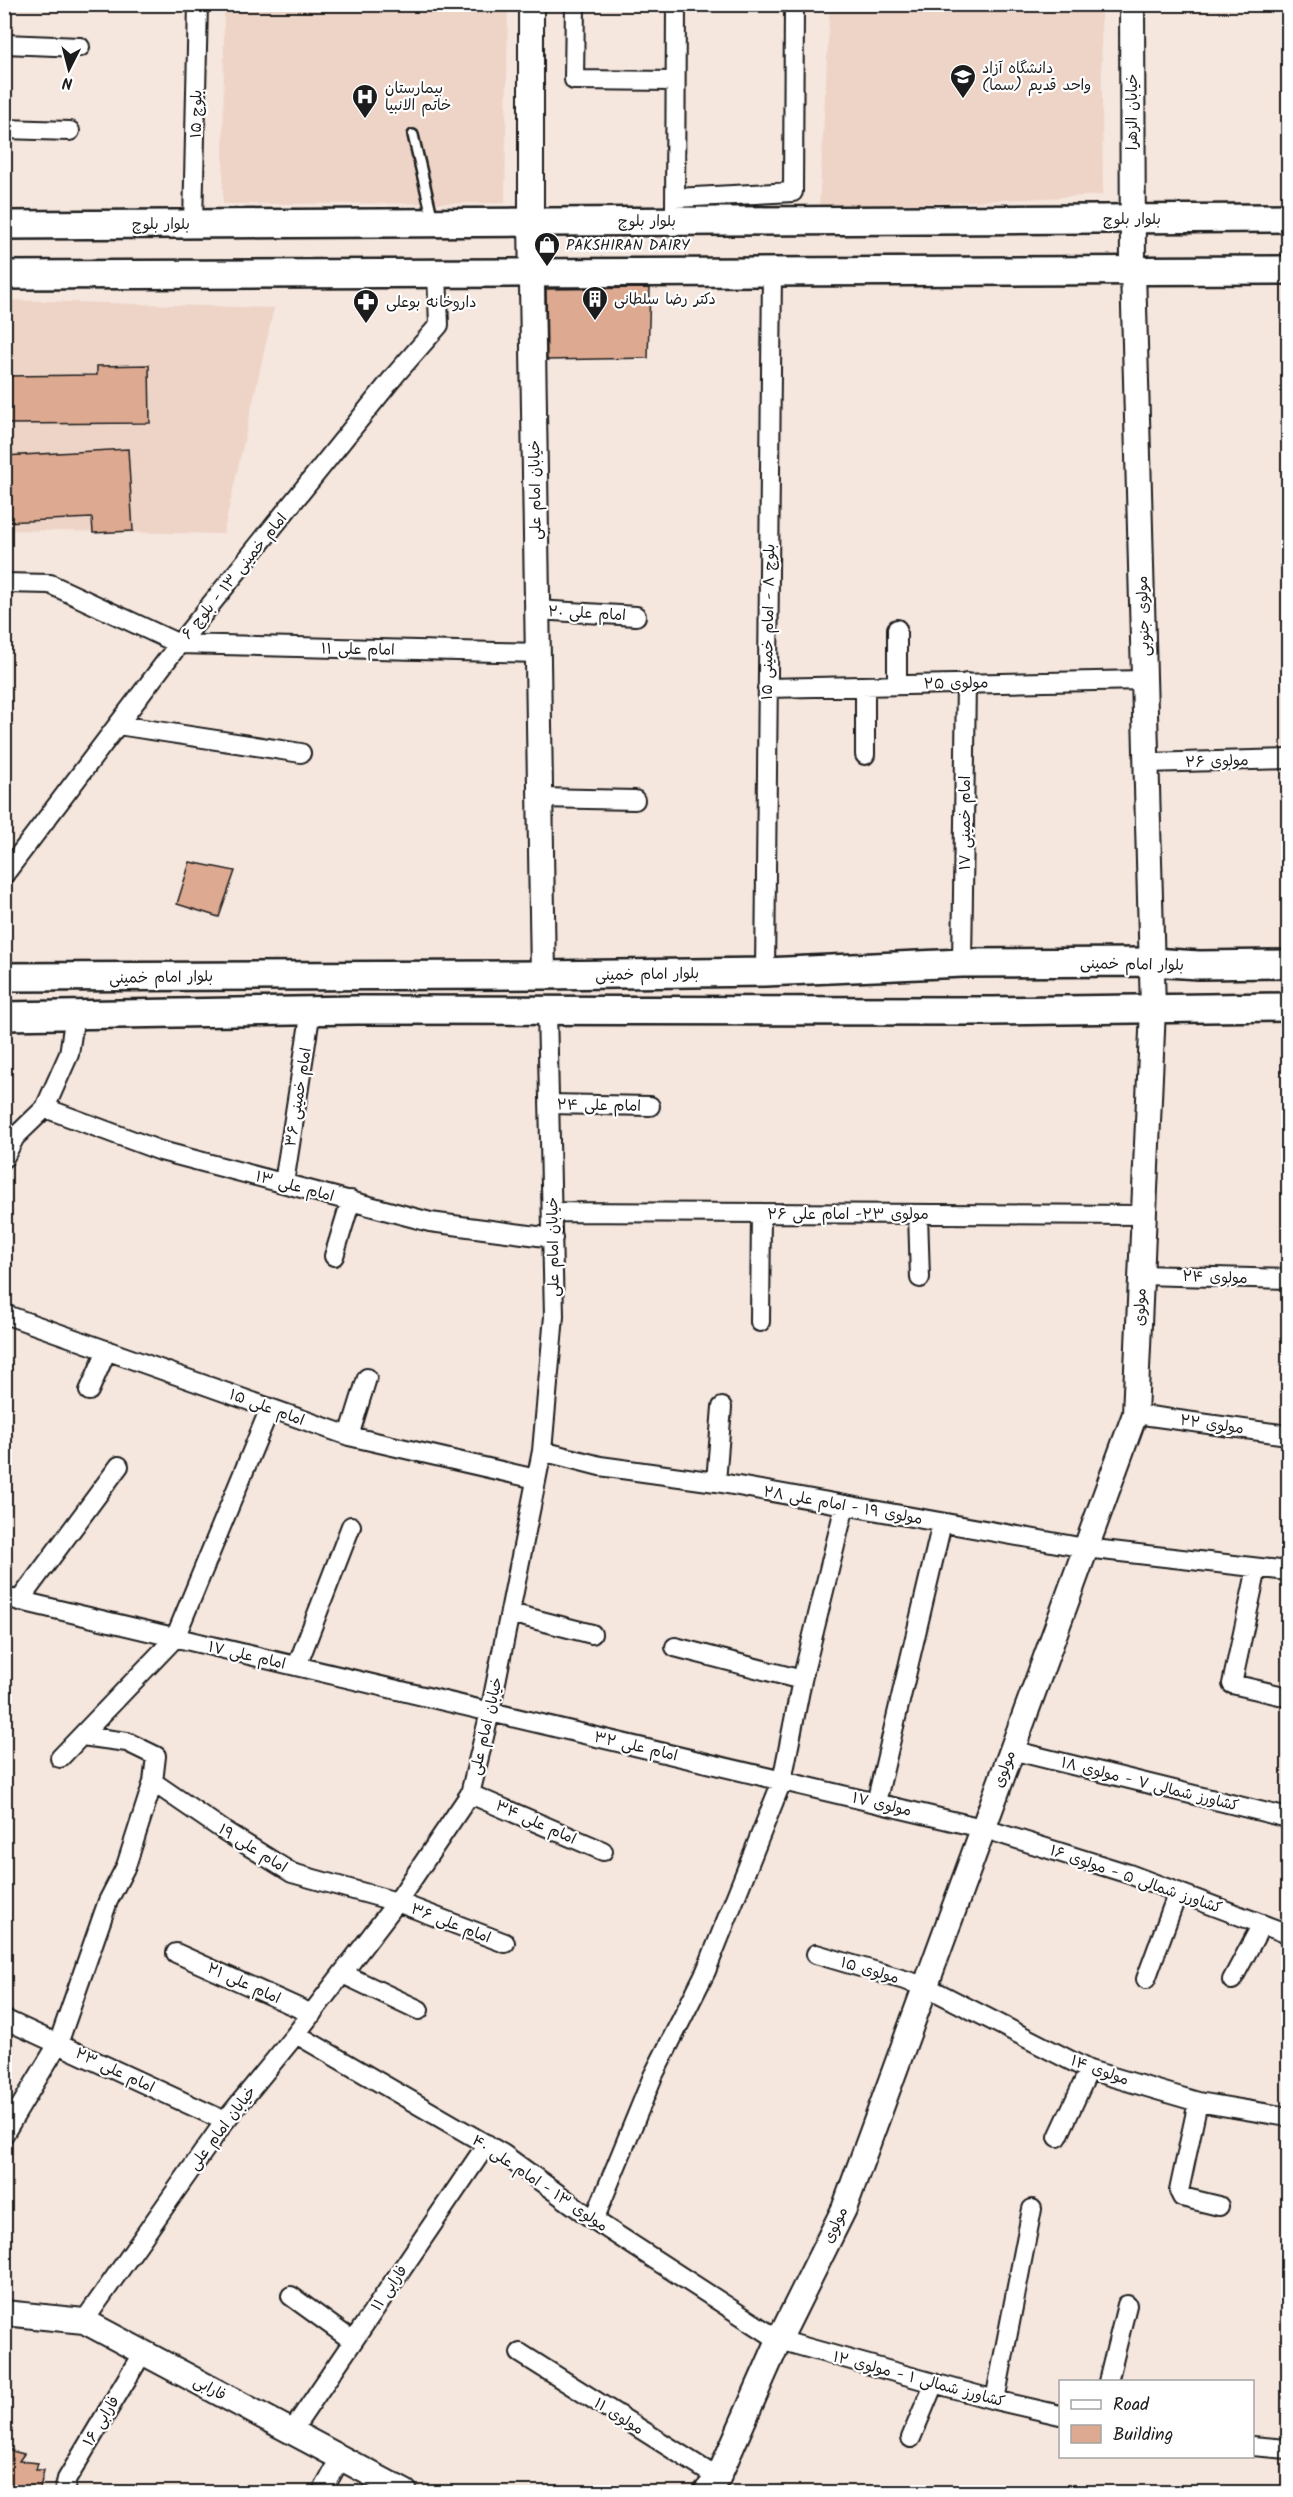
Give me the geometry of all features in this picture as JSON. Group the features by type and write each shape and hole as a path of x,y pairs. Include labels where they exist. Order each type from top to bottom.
{"main road":[{"name":"بلوار بلوچ","path":"4,225 531,222 675,210 1133,219 1288,218"},
{"path":"4,275 1288,270"},
{"name":"بلوار امام خمینی","path":"4,977 765,972 962,963 1288,964"},
{"path":"543,975 547,1010"},
{"path":"4,1016 311,1011 992,1011 1288,1007"}],"street":[{"name":"بلوچ ۱۵","path":"193,224 198,4"},
{"name":"خیابان امام علی","path":"531,4 531,222 543,975"},
{"path":"575,4 574,80 675,81"},
{"path":"675,4 675,210 794,192 794,4"},
{"name":"خیابان الزهرا","path":"1132,4 1133,270"},
{"path":"4,44 80,47"},
{"path":"4,129 70,130"},
{"name":"مولوی جنوبی","path":"1133,270 1153,1009"},
{"name":"بلوچ ۸ - امام خمینی ۱۵","path":"765,972 772,272"},
{"name":"امام خمینی ۱۳ - بلوچ ۶","path":"4,874 179,644 396,374 439,325 437,274"},
{"path":"4,583 50,584 179,644"},
{"name":"امام علی ۲۰","path":"537,610 636,615"},
{"path":"897,629 897,685"},
{"name":"امام علی ۱۱","path":"179,644 538,653"},
{"name":"مولوی ۲۵","path":"767,687 1144,680"},
{"name":"امام خمینی ۱۷","path":"962,963 966,683"},
{"path":"865,686 865,755"},
{"path":"118,725 301,753"},
{"name":"مولوی ۲۶","path":"1146,763 1288,759"},
{"path":"540,798 635,800"},
{"name":"مولوی","path":"712,2485 779,2340 844,2209 1135,1414 1153,1009"},
{"name":"خیابان امام علی","path":"84,2320 225,2121 312,2014 397,1902 470,1794 490,1712 542,1451 554,1316 547,1010"},
{"name":"امام خمینی ۳۶","path":"284,1183 311,1011"},
{"path":"4,1158 10,1134 45,1108 69,1053 75,1014"},
{"name":"امام علی ۲۴","path":"549,1104 650,1106"},
{"name":"امام علی ۱۳","path":"45,1108 161,1151 430,1222 553,1238"},
{"path":"334,1256 351,1200"},
{"name":"مولوی ۲۳- امام علی ۲۶","path":"552,1212 1144,1215"},
{"path":"760,1322 761,1213"},
{"path":"918,1214 920,1278"},
{"name":"مولوی ۲۴","path":"1141,1275 1288,1279"},
{"name":"امام علی ۱۵","path":"4,1314 349,1436 536,1479"},
{"path":"89,1391 107,1350"},
{"path":"349,1436 367,1378"},
{"path":"716,1482 722,1407"},
{"path":"60,1758 175,1638 270,1408"},
{"name":"مولوی ۲۲","path":"1135,1414 1288,1435"},
{"name":"مولوی ۱۹ - امام علی ۲۸","path":"542,1451 600,1466 716,1482 1085,1548 1288,1571"},
{"path":"12,1599 119,1466"},
{"path":"594,2220 653,2076 706,1971 782,1781 802,1680 845,1505"},
{"path":"876,1803 942,1523"},
{"path":"297,1666 351,1526"},
{"path":"1257,1568 1232,1683 1288,1697"},
{"name":"امام علی ۱۷","path":"12,1599 490,1712"},
{"path":"510,1613 592,1634"},
{"path":"675,1647 802,1680"},
{"name":"امام علی ۳۲","path":"490,1712 782,1781"},
{"path":"4,2134 58,2044 108,1901 126,1866 153,1782 156,1756 127,1742 82,1736"},
{"name":"کشاورز شمالی ۷ - مولوی ۱۸","path":"1011,1750 1288,1818"},
{"name":"مولوی ۱۷","path":"782,1781 982,1828"},
{"name":"امام علی ۱۹","path":"153,1782 226,1832 292,1873 397,1902"},
{"name":"امام علی ۳۴","path":"470,1794 603,1851"},
{"name":"کشاورز شمالی ۵ - مولوی ۱۶","path":"982,1828 1129,1874 1288,1934"},
{"path":"1146,1979 1178,1892"},
{"name":"امام علی ۳۶","path":"397,1902 505,1943"},
{"path":"1232,1980 1262,1924"},
{"name":"امام علی ۲۱","path":"176,1953 312,2014"},
{"name":"مولوی ۱۵","path":"816,1954 925,1986"},
{"path":"343,1974 419,2010"},
{"name":"مولوی ۱۴","path":"925,1986 1089,2070 1198,2102 1288,2117"},
{"name":"امام علی ۲۳","path":"4,2019 225,2121"},
{"name":"مولوی ۱۳ - امام علی ۴۰","path":"296,2034 487,2144 594,2220 779,2340"},
{"path":"1058,2137 1089,2070"},
{"path":"1198,2102 1179,2191 1182,2197 1219,2206"},
{"name":"فارابی ۱۱","path":"291,2431 487,2144"},
{"path":"995,2400 1032,2209"},
{"path":"291,2296 353,2341"},
{"path":"1108,2380 1127,2304"},
{"name":"فارابی","path":"4,2313 84,2320 405,2493"},
{"name":"کشاورز شمالی ۱ - مولوی ۱۲","path":"779,2340 934,2384 1059,2415"},
{"name":"فارابی ۱۶","path":"64,2493 67,2479 143,2352"},
{"name":"مولوی ۱۱","path":"520,2354 712,2485"},
{"path":"911,2438 934,2384"},
{"path":"1254,2446 1288,2449"},
{"path":"322,2493 341,2458"}],"lane":[{"path":"413,135 434,223"}],"shaded area":[{"name":"بیمارستان خاتم الانبیا","path":"224,5 508,5 505,203 223,204"},
{"name":"دانشگاه آزاد واحد قدیم (سما)","path":"830,5 1101,5 1103,195 819,209"},
{"path":"5,300 274,308 223,534 5,530"}],"building":[{"name":"دکتر رضا سلطانی","path":"650,288 648,358 547,360 546,289"},
{"path":"149,365 150,423 4,424 4,376 97,375 97,366"},
{"path":"128,449 133,531 93,533 92,518 4,522 4,456"},
{"path":"190,862 235,871 219,917 177,904"},
{"path":"4,2449 24,2454 19,2461 38,2463 36,2470 44,2470 39,2493 4,2493"}],"place":[{"name":"دانشگاه آزاد واحد قدیم (سما)","path":"963,100"},
{"name":"بیمارستان خاتم الانبیا","path":"365,120"},
{"name":"PAKSHIRAN DAIRY","path":"547,268"},
{"name":"دکتر رضا سلطانی","path":"595,322"},
{"name":"داروخانه بوعلی","path":"366,325"}]}
